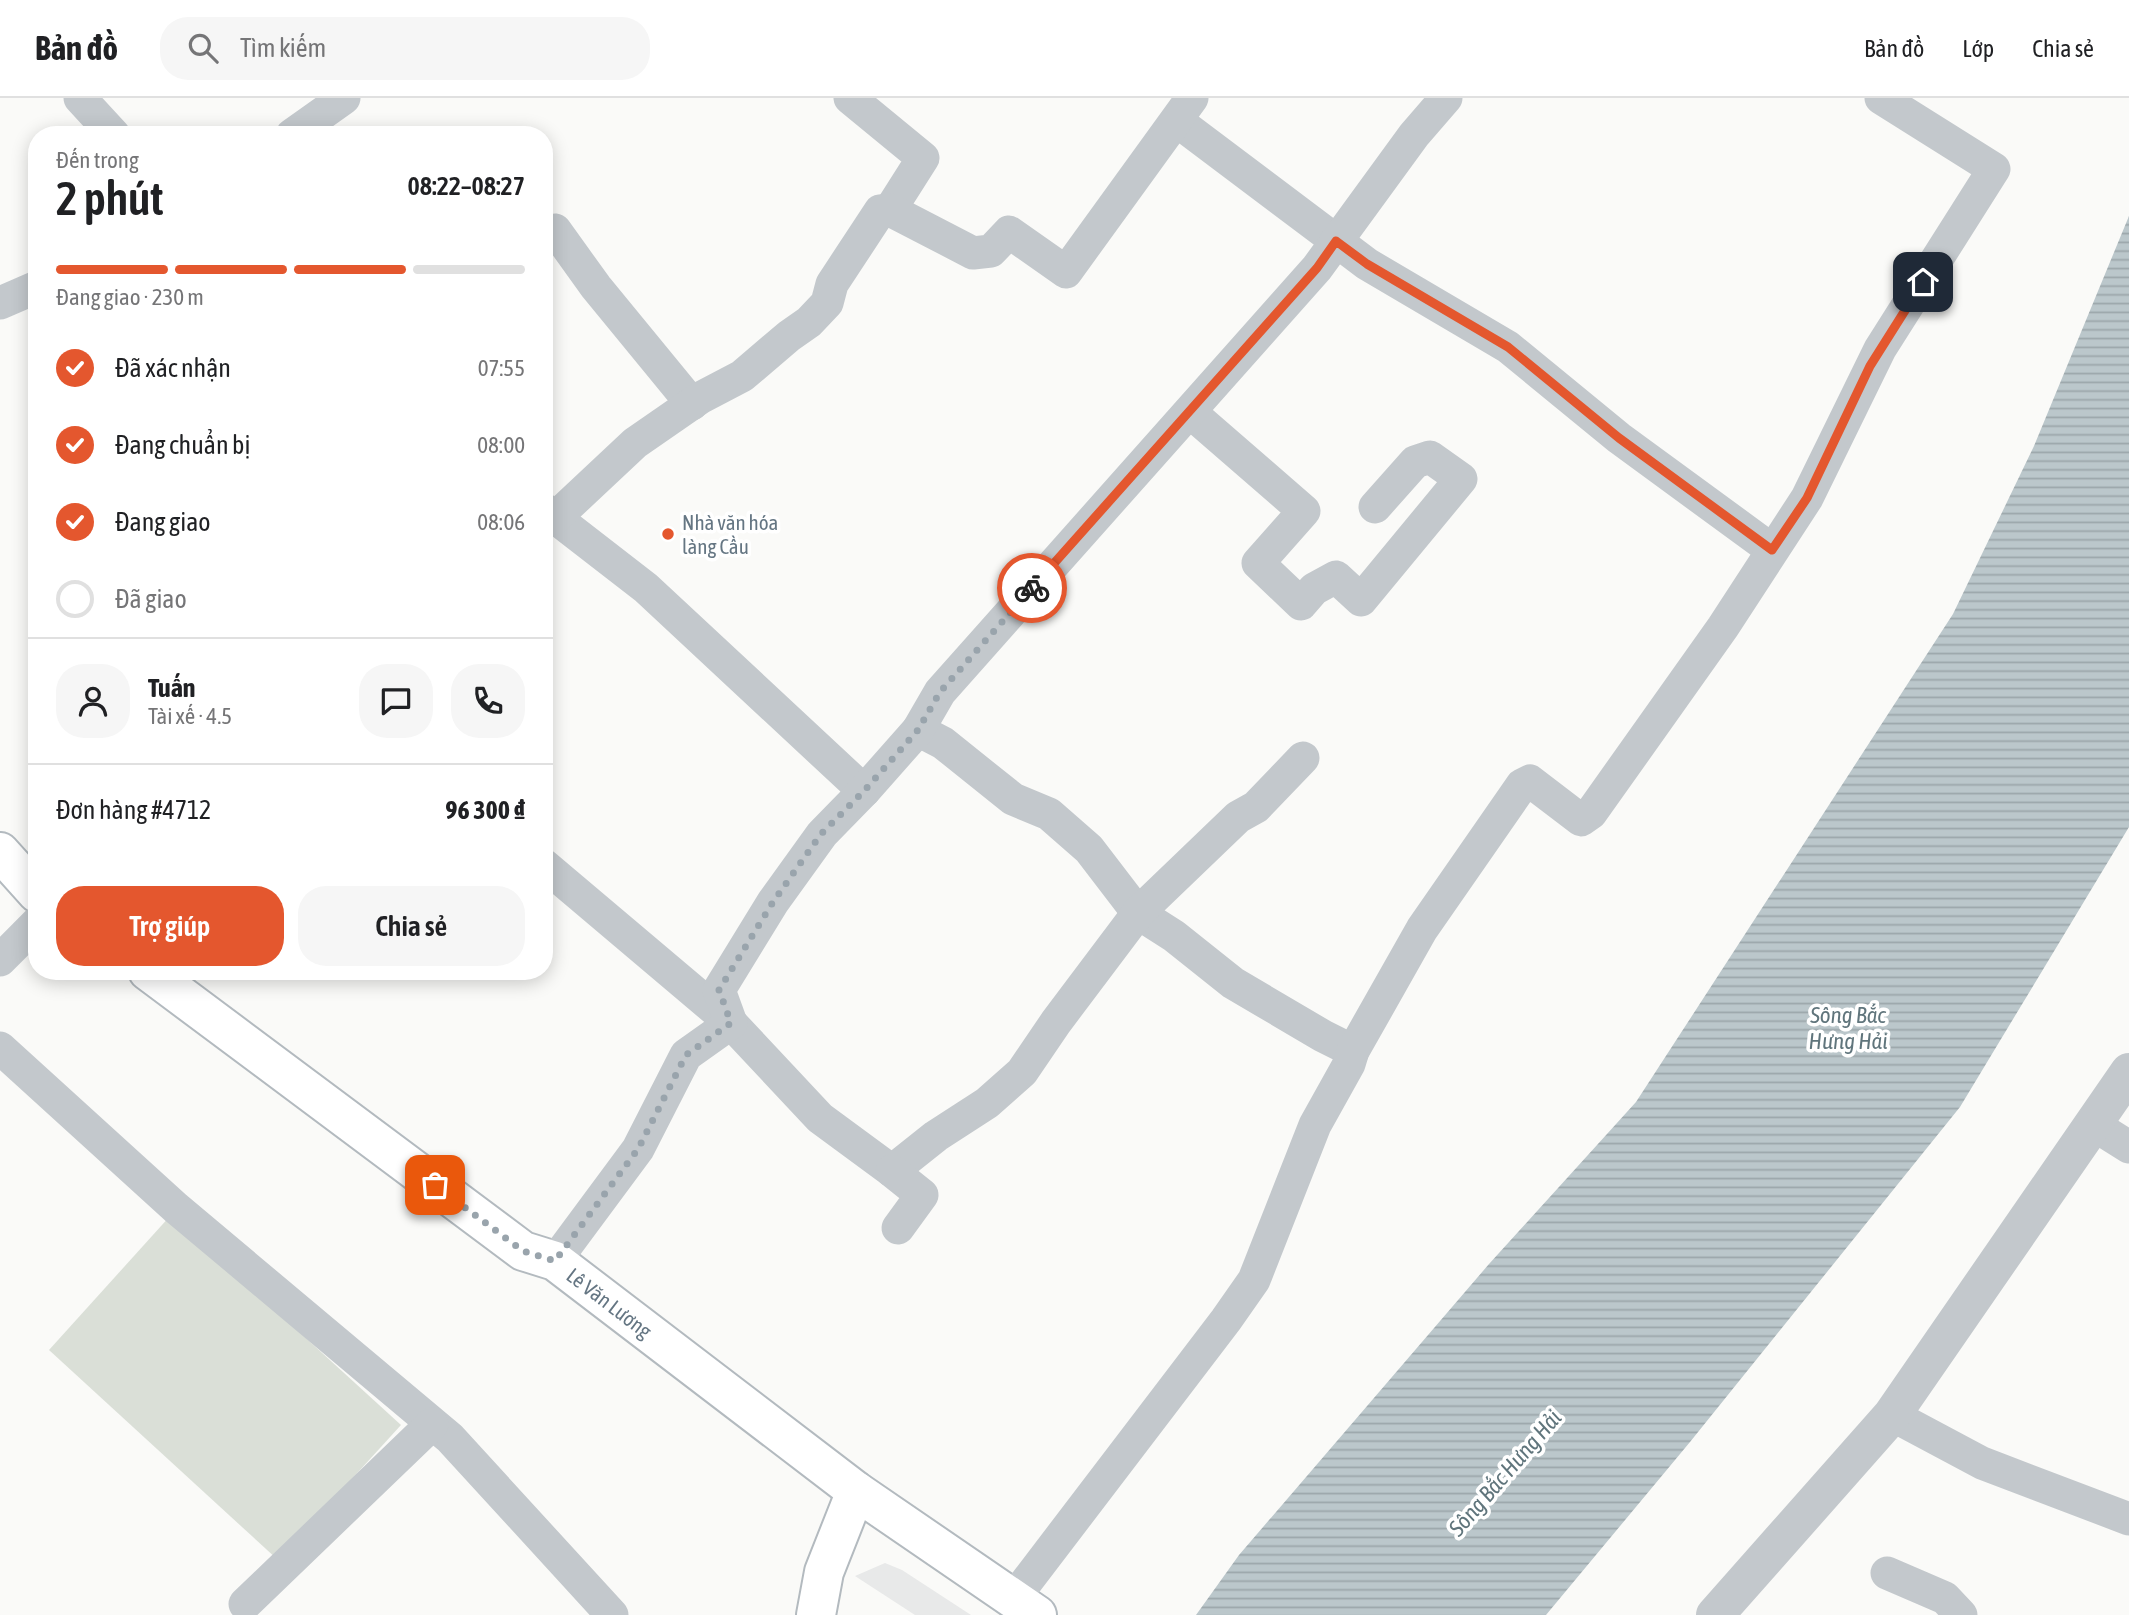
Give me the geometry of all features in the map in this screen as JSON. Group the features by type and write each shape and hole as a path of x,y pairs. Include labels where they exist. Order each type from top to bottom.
{"main road":[{"path":"0,852 28,882"},
{"name":"Lê Văn Lương","path":"160,980 523,1251 555,1261 856,1491 1025,1607"},
{"path":"816,1615 824,1572 856,1491"}],"street":[{"path":"80,98 106,126"},
{"path":"305,126 344,98"},
{"path":"850,98 923,158 890,210"},
{"path":"731,1023 719,990 773,902 821,834 864,791 918,730 940,692 1317,268 1414,135 1446,98"},
{"path":"1025,1607 1254,1280 1315,1125 1349,1064 1353,1051 1422,929 1522,785 1530,781 1581,820 1591,813 1723,627 1807,498 1880,349 1994,169 1881,98"},
{"path":"553,511 635,443 692,404 742,376 809,322 827,303 832,284 880,211 890,210 973,253 990,251 1009,232 1066,272 1184,109 1336,241 1367,264 1508,347 1619,438 1772,550"},
{"path":"553,232 555,230 596,287 692,404"},
{"path":"0,303 28,292"},
{"path":"1190,412 1304,511 1258,563 1301,604 1314,589 1336,577 1361,600 1461,479 1430,457 1415,462 1375,507"},
{"path":"553,515 646,588 864,791"},
{"path":"918,730 943,744 1013,799 1049,814 1089,849 1138,912 1174,936 1233,983 1353,1051"},
{"path":"892,1171 936,1136 987,1103 1022,1072 1138,912 1238,817 1256,807 1303,758"},
{"path":"553,873 731,1023 820,1118 922,1195 898,1228"},
{"path":"0,960 28,932"},
{"path":"555,1261 638,1149 686,1055 731,1023"},
{"path":"0,1048 176,1208 450,1438 612,1615"},
{"path":"1715,1615 1892,1415 2129,1072"},
{"path":"2094,1125 2129,1147"},
{"path":"1892,1415 1982,1463 2129,1519"},
{"path":"245,1604 432,1424"},
{"path":"1887,1573 1945,1598 1961,1615"}],"shaded area":[{"path":"171,1215 401,1425 278,1560 49,1350"},
{"path":"885,1563 902,1570 971,1615 915,1615 855,1576"}],"water":[{"name":"Sông Bắc Hưng Hải","path":"2129,216 2129,827 1960,1107 1690,1442 1546,1615 1196,1615 1239,1555 1489,1264 1636,1102 1953,614 2034,446"}],"way so far":[{"path":"435,1185 523,1251 555,1261 638,1149 686,1055 731,1023 719,990 773,902 821,834 864,791 918,730 940,692 1032,588"}],"place":[{"name":"Nhà văn hóa làng Cầu","path":"668,534"}],"route":[{"path":"1032,588 1317,268 1336,241 1367,264 1508,347 1619,438 1772,550 1807,498 1870,366 1923,282"}]}
